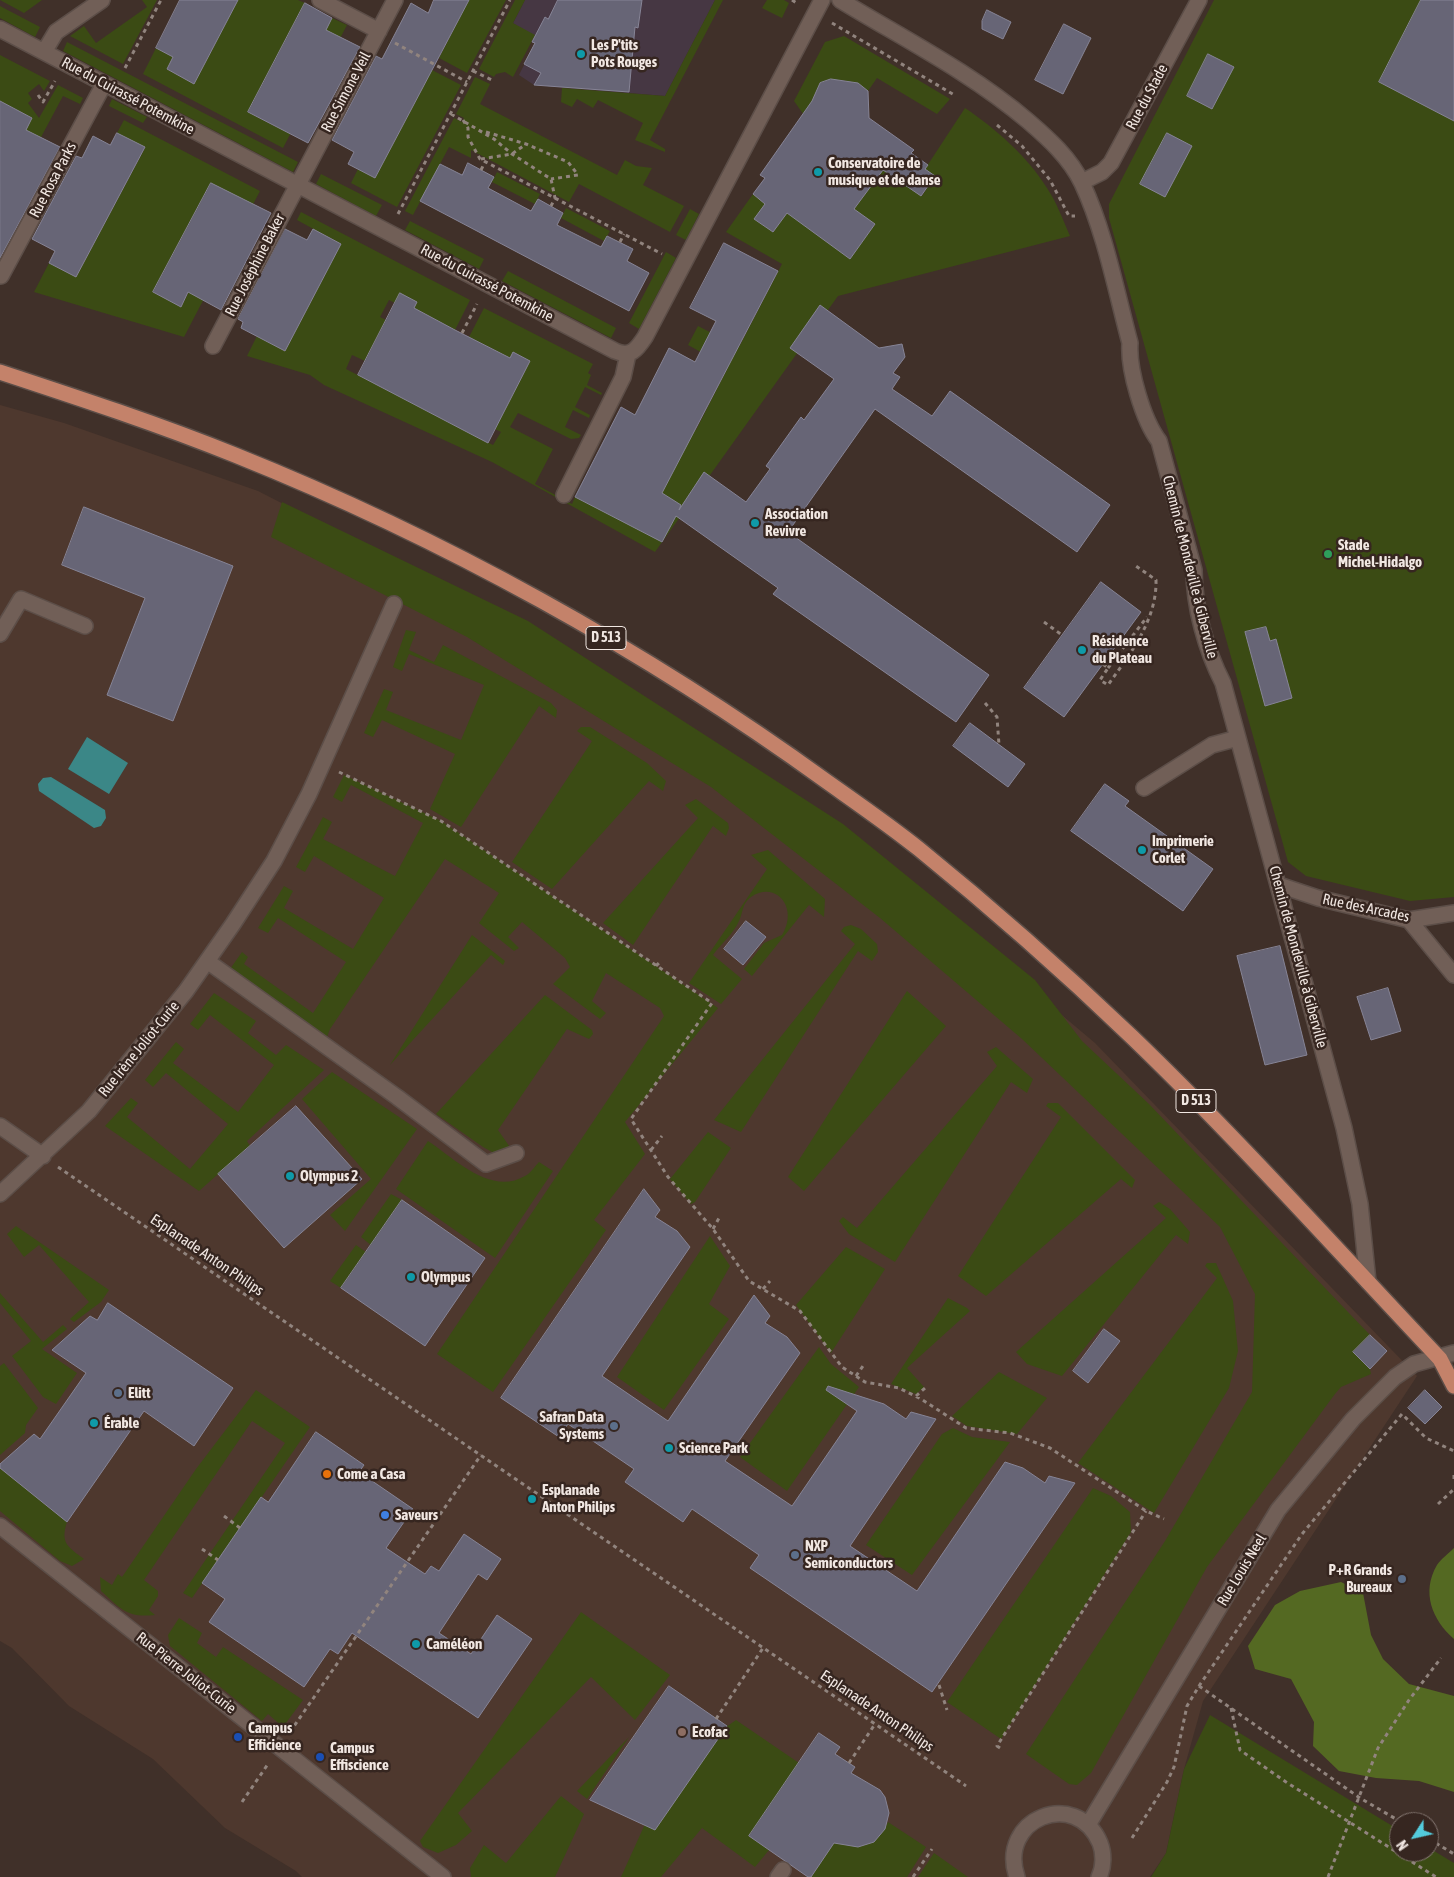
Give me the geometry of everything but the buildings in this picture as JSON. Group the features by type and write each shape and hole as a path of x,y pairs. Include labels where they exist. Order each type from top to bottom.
{"main road":[{"name":"D 513","path":"0,372 100,404 235,455 356,507 577,620 674,678 779,747 915,846 1060,969 1186,1091 1368,1282 1450,1359 1454,1386"}],"street":[{"path":"44,52 56,32 102,0"},
{"path":"320,0 383,35"},
{"name":"Rue Simone Veil","path":"297,184 383,35 395,0"},
{"name":"Chemin de Mondeville à Giberville","path":"840,0 974,79 1003,100 1056,147 1082,182 1108,262 1130,343 1129,357 1149,428 1159,441 1194,570 1194,591 1214,665 1223,683 1344,1128 1360,1204 1368,1282"},
{"name":"Rue du Stade","path":"1082,182 1102,172 1111,163 1199,0"},
{"path":"564,495 623,377 628,354 635,351 645,336 820,10"},
{"name":"Rue du Cuirassé Potemkine","path":"0,29 616,350 628,354"},
{"name":"Rue Rosa Parks","path":"1,276 104,84"},
{"name":"Rue Joséphine Baker","path":"213,346 297,184"},
{"path":"0,634 21,599 85,626"},
{"name":"Rue Irène Joliot-Curie","path":"2,1192 89,1111 163,1020 226,934 274,861 309,794 394,604"},
{"path":"1144,788 1212,745 1238,738"},
{"name":"Rue des Arcades","path":"1279,885 1318,898 1409,920 1454,913"},
{"path":"1409,920 1454,975"},
{"path":"207,961 397,1097 486,1164 516,1153"},
{"path":"0,1126 42,1156"},
{"name":"Rue Louis Neel","path":"1088,1825 1278,1510 1347,1426 1403,1370 1414,1364 1450,1359"},
{"name":"Rue Pierre Joliot-Curie","path":"0,1526 443,1877"},
{"path":"1017,1877 1013,1867 1013,1852 1017,1839 1026,1827 1037,1819 1061,1814 1071,1816 1088,1825 1096,1835 1101,1846 1103,1859 1099,1877"}],"path":[{"path":"125,68 161,0"},
{"path":"396,218 510,0"},
{"path":"820,10 960,98"},
{"path":"383,35 467,82"},
{"path":"473,71 492,80"},
{"path":"38,95 43,102 55,80"},
{"path":"451,114 481,131 551,179 578,175 568,162 526,144 481,131"},
{"path":"463,120 468,128 468,138 480,159 662,254"},
{"path":"996,124 1022,146 1050,180 1068,216 1078,215"},
{"path":"480,159 512,154 526,144"},
{"path":"481,170 485,162"},
{"path":"551,179 555,198 551,206"},
{"path":"620,242 624,234"},
{"path":"462,333 477,304"},
{"path":"1133,564 1156,580 1157,597 1139,641 1108,685 1100,680 1150,612"},
{"path":"1044,622 1062,635"},
{"path":"1103,664 1108,668"},
{"path":"985,702 997,717 999,745"},
{"path":"339,771 441,820 484,846 712,1003 632,1119 668,1177 713,1229 749,1281 800,1311 842,1368 865,1382 899,1388 916,1396 966,1428 1010,1433 1051,1446 1146,1511 1164,1519"},
{"path":"572,908 575,904"},
{"path":"656,966 660,962"},
{"path":"651,1150 662,1136"},
{"name":"Esplanade Anton Philips","path":"56,1165 966,1786"},
{"path":"713,1229 719,1218"},
{"path":"763,1289 770,1281"},
{"path":"856,1376 863,1366"},
{"path":"916,1396 925,1388"},
{"path":"1132,1838 1167,1782 1174,1767 1187,1706 1302,1534 1402,1414 1426,1438 1454,1451"},
{"path":"242,1802 481,1455"},
{"path":"1438,1504 1454,1489"},
{"path":"1000,1748 997,1746 1146,1511"},
{"path":"224,1516 240,1528"},
{"path":"202,1549 218,1560"},
{"path":"716,1719 763,1648"},
{"path":"1328,1877 1378,1748 1409,1700 1441,1658"},
{"path":"1180,1673 1360,1798 1389,1815"},
{"path":"939,1685 947,1710"},
{"path":"1231,1708 1240,1750 1286,1782 1351,1821 1436,1877"},
{"path":"849,1763 875,1724"},
{"path":"1439,1845 1454,1854"},
{"path":"914,1877 932,1849"}],"shaded area":[{"path":"525,0 715,0 665,96 534,85 519,75 535,43 513,23"},
{"name":"Campus Effiscience","path":"0,405 64,423 258,491 455,592 872,855 1095,1043 1417,1376 1203,1701 1184,1769 1166,1853 1150,1877 302,1877 296,1871 225,1828 153,1759 69,1706 12,1648 0,1641"}],"green space":[{"path":"0,0 42,0 24,13"},
{"path":"142,0 157,0 123,64 70,36 84,26 96,43 147,7"},
{"path":"238,0 298,0 305,3 248,112 276,127 332,18 347,25 283,148 143,74 156,48 173,57 167,69 194,84"},
{"path":"469,0 506,0 467,73 439,58"},
{"path":"515,0 525,0 513,23 535,35 513,77 505,72 496,74 494,77 479,69"},
{"path":"715,0 723,0 650,140 665,149 665,152 635,140 643,123 598,100 593,108 577,99 572,107 561,102 562,88 665,96"},
{"path":"767,0 784,0 789,3 782,18 762,8"},
{"name":"Stade Michel-Hidalgo","path":"1214,0 1454,0 1454,897 1410,901 1306,876 1288,862 1109,218 1109,204"},
{"path":"0,6 40,27 35,37 0,18"},
{"path":"844,36 950,99 937,114 877,78 868,91 851,82 833,80 820,83 806,118 794,101 825,42"},
{"path":"67,42 298,162 293,172 63,51"},
{"path":"0,55 50,81 44,91 39,84 28,93 32,99 28,103 39,118 58,85 83,98 80,104 63,96 0,214 0,179 32,118 5,104 0,112"},
{"path":"432,70 461,85 397,207 351,183 358,169 375,178"},
{"path":"475,77 490,84 480,104 617,175 625,160 636,166 652,168 643,185 684,206 670,232 579,184 569,202 471,150 471,158 449,147 413,215 405,211 454,118 462,122 464,118 456,114"},
{"path":"112,99 147,117 143,123 109,106"},
{"path":"965,108 1021,154 1051,194 1070,236 838,296 655,552 492,462 324,385 310,375 247,356 257,336 285,351 341,244 297,220 301,212 470,300 455,330 414,308 417,302 395,303 389,300 380,317 386,320 365,361 352,355 346,369 493,445 501,432 495,429 530,361 514,352 510,358 469,337 484,308 593,364 588,373 591,375 587,385 602,393 601,395 585,387 575,407 590,415 589,418 573,410 565,427 581,435 579,438 571,439 518,413 510,427 553,449 535,484 572,504 575,497 683,423 696,430 728,367 688,345 698,326 739,347 782,264 726,232 753,194 765,204 755,219 773,232 807,185 832,202 812,231 850,258 875,224 854,209 879,175 856,151 922,196 935,176 925,169"},
{"path":"124,120 260,191 184,337 34,292 49,263 76,277 145,148 117,133","holes":["211,183 216,240 181,307 153,292"]},
{"path":"497,172 540,194 535,204 492,182"},
{"path":"321,174 382,205 376,216 316,184"},
{"path":"566,208 610,231 604,241 561,218"},
{"path":"690,209 699,214 686,240 676,235"},
{"path":"410,221 484,259 479,269 405,230"},
{"path":"666,252 676,258 639,329 629,323"},
{"path":"508,271 616,328 611,338 502,281"},
{"path":"282,502 528,621 843,824 1035,980 1082,1041 1149,1104 1370,1335 1353,1352 1370,1369 1371,1374 1341,1387 1335,1394 1207,1567 1091,1773 1077,1785 1069,1784 1026,1754 1165,1541 1252,1392 1255,1294 1220,1227 1022,1039 880,918 711,787 467,637 271,537"},
{"path":"406,630 416,632 409,650 434,662 443,645 551,703 557,710 556,718 539,706 461,827 430,809 455,754 382,720 373,737 364,733 384,689 393,692 386,710 461,740 484,685 409,654 402,671 393,667"},
{"path":"581,727 590,727 647,763 666,781 663,791 649,781 552,889 512,862 592,741 577,731"},
{"path":"344,775 441,821 718,1008 625,1122 645,1154 594,1220 606,1230 493,1392 437,1354 664,1016 660,1008 606,973 592,1001 606,1013 600,1019 553,984 570,967 565,958 522,922 508,937 519,948 514,951 479,923 499,893 445,859 330,1029 327,1037 230,969 242,952 248,957 244,964 313,1013 346,962 278,918 268,933 258,928 284,886 293,891 284,908 353,949 384,898 314,856 305,872 296,867 323,817 332,822 323,839 395,876 423,823 351,785 342,802 333,797"},
{"path":"696,799 728,823 729,828 726,836 713,826 633,945 603,923 698,818 685,805"},
{"path":"768,850 825,899 824,917 809,905 752,976 744,969 764,943 782,935 787,925 788,915 782,900 776,894 769,892 760,893 748,899 737,925 713,955 742,979 721,1004 689,983 767,869 751,855"},
{"path":"851,925 861,929 877,944 878,952 872,961 858,951 741,1132 714,1120 855,944 841,931 844,927"},
{"path":"472,935 505,961 503,965 491,955 390,1065"},
{"path":"907,991 946,1026 804,1191 788,1177"},
{"path":"214,993 256,1021 248,1033 276,1055 286,1045 324,1070 247,1141 250,1146 199,1191 105,1126 131,1098 138,1103 127,1117 190,1169 228,1124 166,1073 153,1087 145,1080 176,1042 184,1049 173,1063 238,1112 274,1065 210,1015 198,1030 190,1024"},
{"path":"545,995 592,1030 593,1034 589,1039 567,1029 498,1130 512,1150 505,1159 483,1147 436,1114"},
{"path":"996,1047 1033,1079 1027,1093 1011,1082 895,1262 849,1234 839,1221 843,1217 857,1228 997,1066 987,1052"},
{"path":"332,1072 417,1129 345,1231 330,1215 371,1179 302,1099"},
{"path":"1048,1103 1058,1103 1135,1180 1132,1188 1121,1179 986,1296 958,1276 1061,1117 1046,1106"},
{"path":"708,1132 731,1148 695,1202 691,1204 670,1179"},
{"path":"428,1141 474,1173 499,1182 512,1181 527,1175 539,1162 553,1171 495,1258 396,1189"},
{"path":"391,1194 402,1200 374,1241 384,1256 361,1237"},
{"path":"1159,1202 1170,1209 1190,1232 1188,1244 1176,1235 1062,1376 1027,1364 1016,1352 1166,1218 1153,1206"},
{"path":"16,1226 109,1290 101,1302 74,1322 70,1319 89,1302 39,1245 24,1257 7,1234"},
{"path":"710,1236 730,1266 709,1304 729,1319 664,1410 617,1377"},
{"path":"356,1245 380,1262 378,1265 363,1256 341,1288 330,1281"},
{"path":"846,1247 885,1269 831,1353 796,1305"},
{"path":"1207,1263 1216,1263 1233,1301 1238,1351 1229,1388 1154,1513 1078,1463 1217,1278 1205,1266"},
{"path":"0,1293 43,1342 63,1325 67,1329 42,1349 77,1373 56,1404 43,1397 12,1356 31,1341 0,1303"},
{"path":"948,1298 970,1311 907,1368 924,1387 916,1394 891,1384"},
{"path":"819,1347 831,1364 859,1387 787,1491 740,1457"},
{"path":"4,1363 38,1408 26,1425 25,1433 0,1455 0,1366"},
{"path":"999,1372 1047,1398 1017,1434 967,1426 952,1416"},
{"path":"256,1390 310,1427 192,1598 183,1593 285,1443 252,1421 144,1580 158,1591 158,1596 149,1610 155,1615 145,1616 125,1611 101,1591 100,1577 112,1585 118,1574 122,1577 196,1469"},
{"path":"953,1428 972,1437 1010,1442 912,1575 866,1545 942,1434"},
{"path":"0,1468 67,1522 64,1535 65,1540 70,1548 84,1559 72,1566 60,1561 0,1511"},
{"path":"1093,1488 1111,1496 1130,1512 1131,1532 1001,1739 947,1702"},
{"path":"1454,1548 1454,1639 1440,1623 1431,1605 1430,1585 1437,1565"},
{"path":"1341,1582 1363,1593 1371,1635 1383,1659 1409,1684 1454,1696 1454,1792 1419,1781 1376,1778 1339,1771 1313,1746 1314,1722 1291,1679 1255,1669 1248,1646 1275,1605 1300,1591"},
{"path":"581,1612 670,1675 635,1720 591,1677 458,1813 472,1831 456,1845 438,1853 423,1847 420,1841"},
{"path":"179,1618 202,1633 197,1643 216,1657 223,1647 303,1700 283,1727 268,1714 262,1721 170,1646 168,1635"},
{"path":"1210,1715 1389,1824 1389,1862 1439,1862 1439,1854 1454,1863 1454,1877 1151,1877 1166,1853 1184,1769"},
{"path":"736,1720 799,1763 749,1836 769,1850 755,1867 702,1828 661,1877 621,1877 645,1824 726,1727"},
{"path":"629,1737 587,1799 577,1791"},
{"path":"561,1796 584,1814 555,1877 471,1877 470,1868 484,1845 506,1863"},
{"path":"888,1822 926,1847 907,1877 811,1877 826,1855 831,1836 847,1845 864,1845 878,1837 884,1831"},
{"path":"934,1853 968,1877 918,1877"}],"water":[{"path":"87,737 128,763 109,794 68,769"},
{"path":"51,777 105,810 106,818 101,826 94,828 39,791 38,784 43,778"}],"place":[{"name":"Les P'tits Pots Rouges","path":"581,54"},
{"name":"Conservatoire de musique et de danse","path":"818,172"},
{"name":"Association Revivre","path":"755,523"},
{"name":"Stade Michel-Hidalgo","path":"1328,554"},
{"name":"Résidence du Plateau","path":"1082,650"},
{"name":"Imprimerie Corlet","path":"1142,850"},
{"name":"Olympus 2","path":"290,1176"},
{"name":"Olympus","path":"411,1277"},
{"name":"Elitt","path":"118,1393"},
{"name":"Érable","path":"94,1423"},
{"name":"Safran Data Systems","path":"614,1426"},
{"name":"Science Park","path":"669,1448"},
{"name":"Come a Casa","path":"327,1474"},
{"name":"Esplanade Anton Philips","path":"532,1499"},
{"name":"Saveurs","path":"385,1515"},
{"name":"NXP Semiconductors","path":"795,1555"},
{"name":"P+R Grands Bureaux","path":"1402,1579"},
{"name":"Caméléon","path":"416,1644"},
{"name":"Ecofac","path":"682,1732"},
{"name":"Campus Efficience","path":"238,1737"},
{"name":"Campus Effiscience","path":"320,1757"}]}
